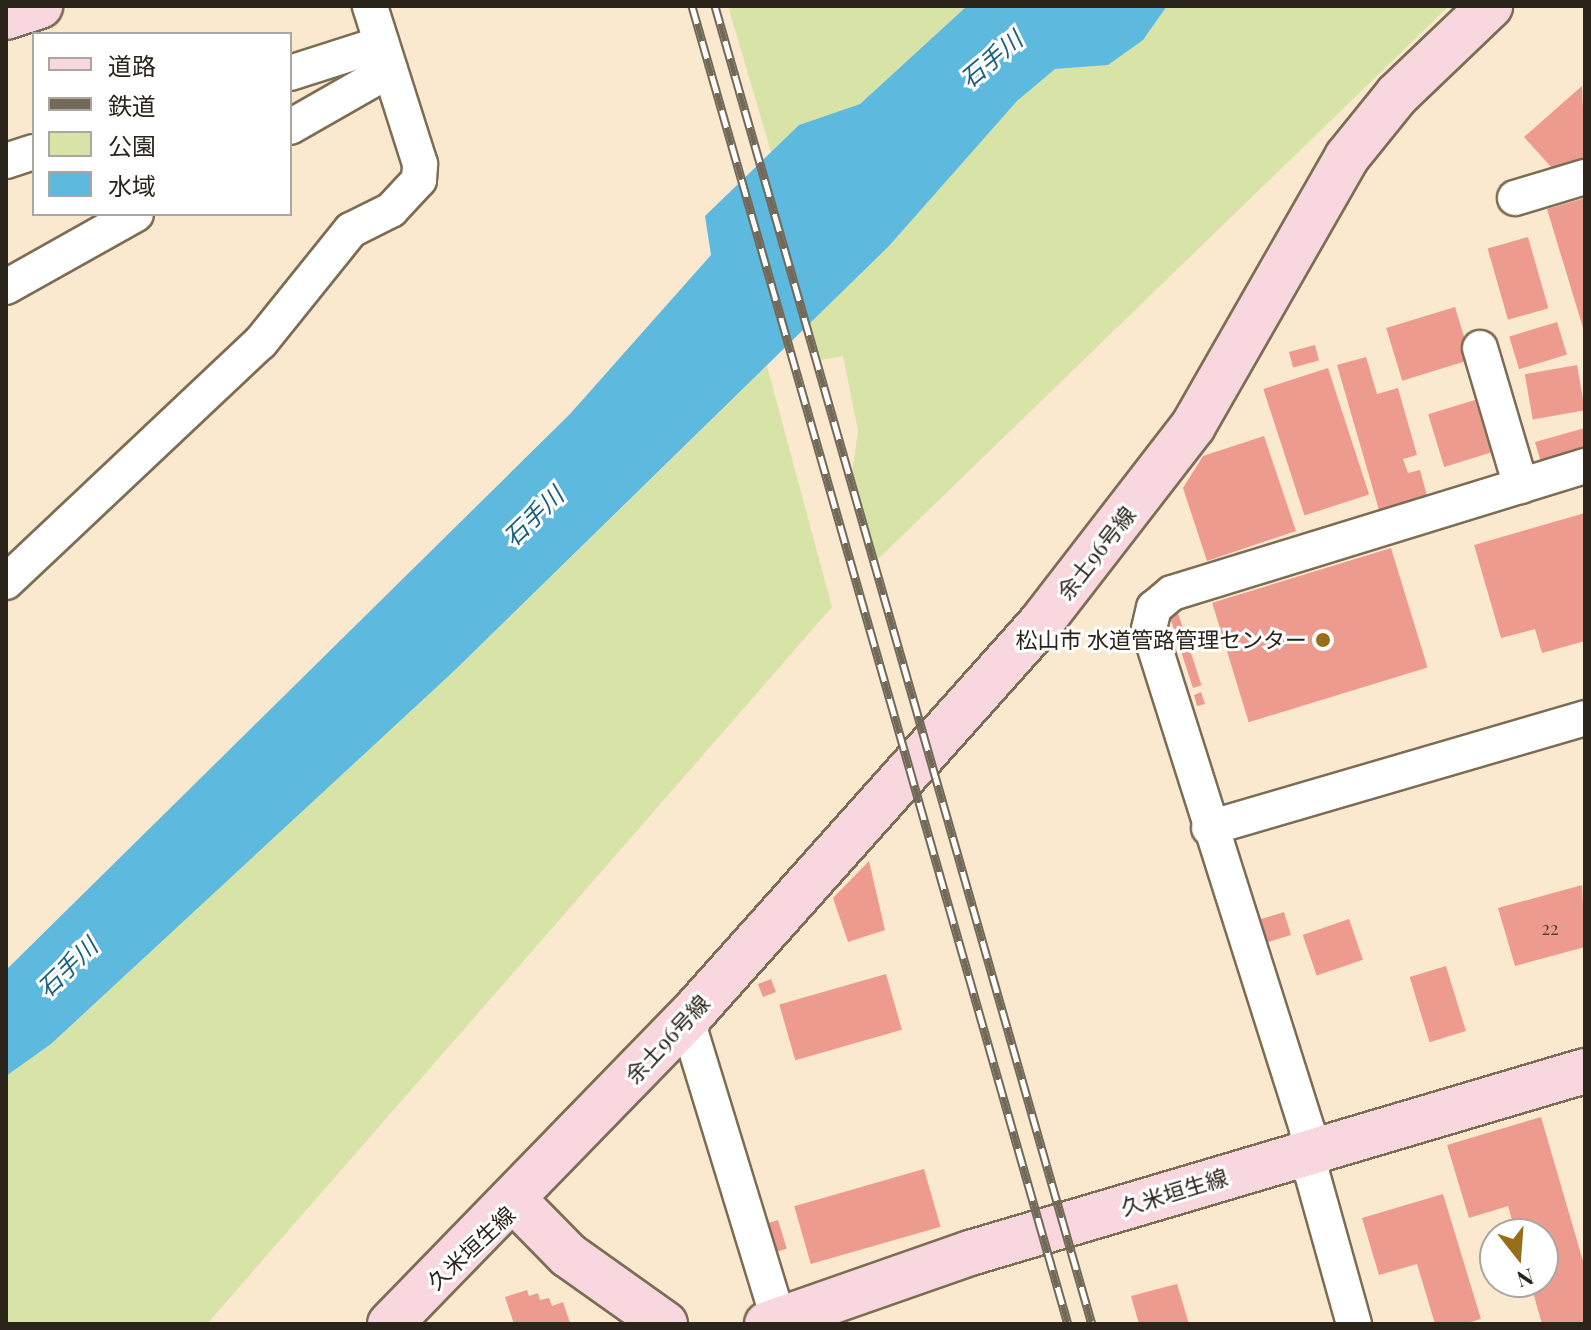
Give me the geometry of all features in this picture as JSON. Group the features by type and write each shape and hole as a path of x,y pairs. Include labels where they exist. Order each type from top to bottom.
{"street":[{"path":"6,582 260,343 351,230 409,195 419,180 420,164 370,6"},
{"name":"余土96号線","path":"515,1201 698,1007 1040,624 1193,426 1347,157 1397,95 1490,6"},
{"path":"292,73 386,57"},
{"path":"292,126 386,57"},
{"path":"6,161 32,153"},
{"path":"1515,198 1585,177"},
{"path":"6,287 132,216"},
{"path":"1480,348 1521,486"},
{"path":"1354,1324 1312,1174 1303,1115 1209,828 1149,629 1154,608 1172,593 1585,466"},
{"path":"1209,828 1585,718"},
{"path":"698,1007 690,1030 776,1323"},
{"name":"久米垣生線","path":"776,1323 970,1253 1585,1071"},
{"name":"久米垣生線","path":"390,1324 515,1201 568,1255 665,1324"}],"green space":[{"path":"728,6 967,6 860,104 799,125 771,152"},
{"path":"1167,6 1449,6 876,561 852,473 858,431 843,356 821,360 809,324 889,246 1017,101 1055,69 1108,65 1143,40"},
{"path":"767,366 832,607 207,1324 6,1324 6,1076 51,1044 454,671"}],"water":[{"name":"石手川","path":"967,6 1167,6 1143,40 1108,65 1055,69 1017,101 889,246 454,671 51,1044 6,1076 6,970 570,414 711,255 705,216 799,125 860,104"}],"building":[{"path":"1582,86 1585,157 1561,178 1524,137"},
{"path":"1585,198 1585,331 1584,331 1547,209"},
{"path":"1528,237 1548,308 1508,320 1488,249"},
{"path":"1455,307 1471,360 1402,381 1386,328"},
{"path":"1557,322 1567,355 1519,369 1509,337"},
{"path":"1315,345 1319,360 1293,367 1289,352"},
{"path":"1366,357 1377,394 1398,388 1417,455 1403,459 1408,473 1420,470 1427,496 1379,510 1337,365"},
{"path":"1577,365 1585,410 1533,420 1525,374"},
{"path":"1328,368 1369,494 1304,516 1263,389"},
{"path":"1475,400 1491,453 1444,467 1428,414"},
{"path":"1585,428 1585,456 1543,469 1535,442"},
{"path":"1264,436 1296,531 1207,561 1183,488 1203,456"},
{"path":"1585,513 1585,641 1542,653 1535,629 1501,638 1474,545"},
{"path":"1391,548 1428,668 1249,722 1212,603"},
{"path":"1178,613 1201,685 1193,688 1169,616"},
{"path":"1201,692 1205,704 1197,706 1194,695"},
{"path":"869,861 885,930 848,942 833,898"},
{"path":"1582,885 1585,947 1515,966 1498,908"},
{"path":"1284,912 1291,935 1267,942 1260,919"},
{"path":"1349,919 1363,960 1317,976 1303,935"},
{"path":"1446,966 1466,1031 1430,1042 1410,977"},
{"path":"886,974 902,1030 795,1060 779,1005"},
{"path":"771,979 776,992 763,997 758,984"},
{"path":"1541,1117 1585,1268 1585,1324 1542,1324 1535,1298 1559,1298 1559,1218 1511,1218 1508,1206 1469,1218 1447,1145"},
{"path":"924,1169 941,1227 811,1264 794,1206"},
{"path":"1443,1194 1481,1319 1464,1324 1435,1324 1417,1264 1379,1275 1362,1218"},
{"path":"778,1220 787,1249 771,1253 763,1225"},
{"path":"1177,1284 1189,1324 1139,1324 1131,1296"},
{"path":"527,1290 529,1296 538,1293 540,1300 549,1298 552,1306 563,1302 570,1323 514,1324 505,1297"}],"railway":[{"path":"692,6 1068,1324"},
{"path":"715,6 1092,1324"}],"place":[{"name":"松山市 水道管路管理センター","path":"1323,640"}]}
